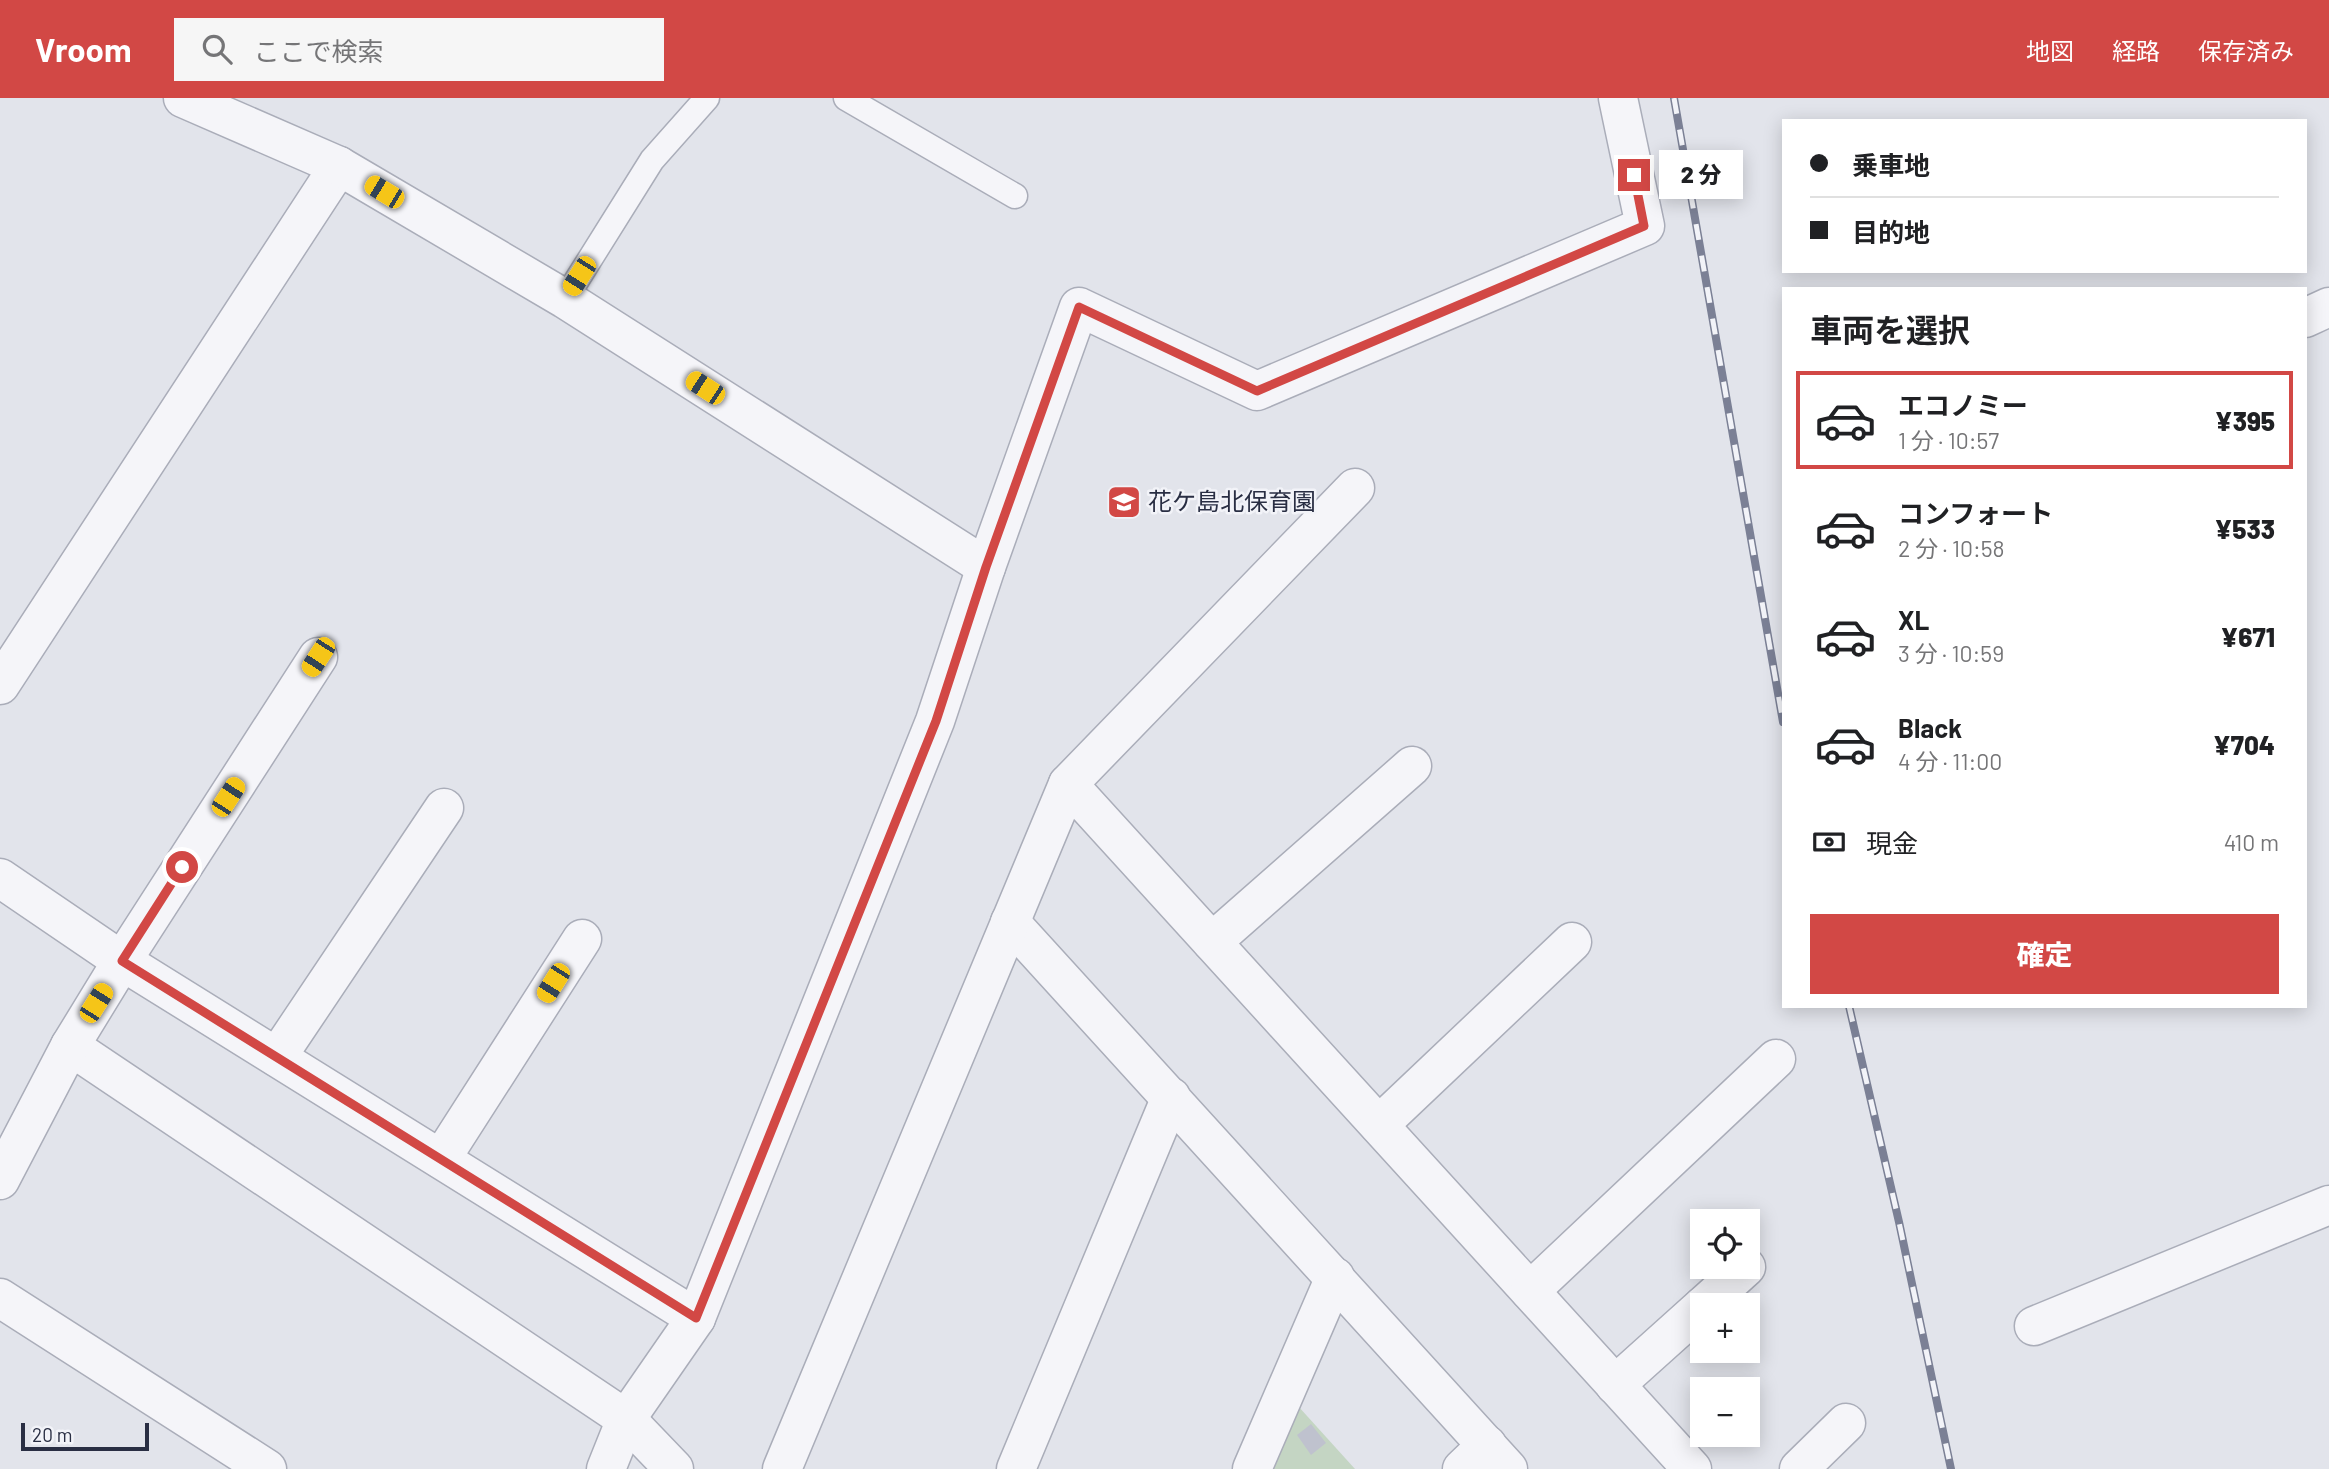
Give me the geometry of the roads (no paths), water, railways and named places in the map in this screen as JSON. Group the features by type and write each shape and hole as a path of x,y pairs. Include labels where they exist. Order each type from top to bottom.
{"street":[{"path":"183,98 339,166 565,299 986,567"},
{"path":"606,1469 626,1419 696,1318 936,721 986,567 1079,307 1257,391 1644,226 1618,98"},
{"path":"0,685 339,166"},
{"path":"2307,317 2329,307"},
{"path":"782,1469 1068,784 1354,488"},
{"path":"0,1180 70,1046 318,657"},
{"path":"1212,942 1412,766"},
{"path":"1068,784 1692,1469"},
{"path":"276,1057 444,808"},
{"path":"0,878 122,961 696,1318"},
{"path":"1010,922 1335,1277 1485,1461"},
{"path":"441,1159 582,939"},
{"path":"1379,1125 1572,942"},
{"path":"70,1046 626,1419 674,1469"},
{"path":"1530,1291 1776,1059"},
{"path":"1016,1469 1171,1097"},
{"path":"2034,1326 2329,1205"},
{"path":"1252,1469 1335,1277"},
{"path":"1717,1293 1733,1279"},
{"path":"0,1298 267,1469"},
{"path":"1615,1385 1690,1318"},
{"path":"1800,1469 1846,1423"}],"lane":[{"path":"565,299 652,160 707,98"},
{"path":"846,98 1015,196"}],"railway":[{"path":"1674,98 1782,716"},
{"path":"1849,1008 1899,1222 1951,1469"}],"place":[{"name":"花ケ島北保育園","path":"1124,502"}]}
